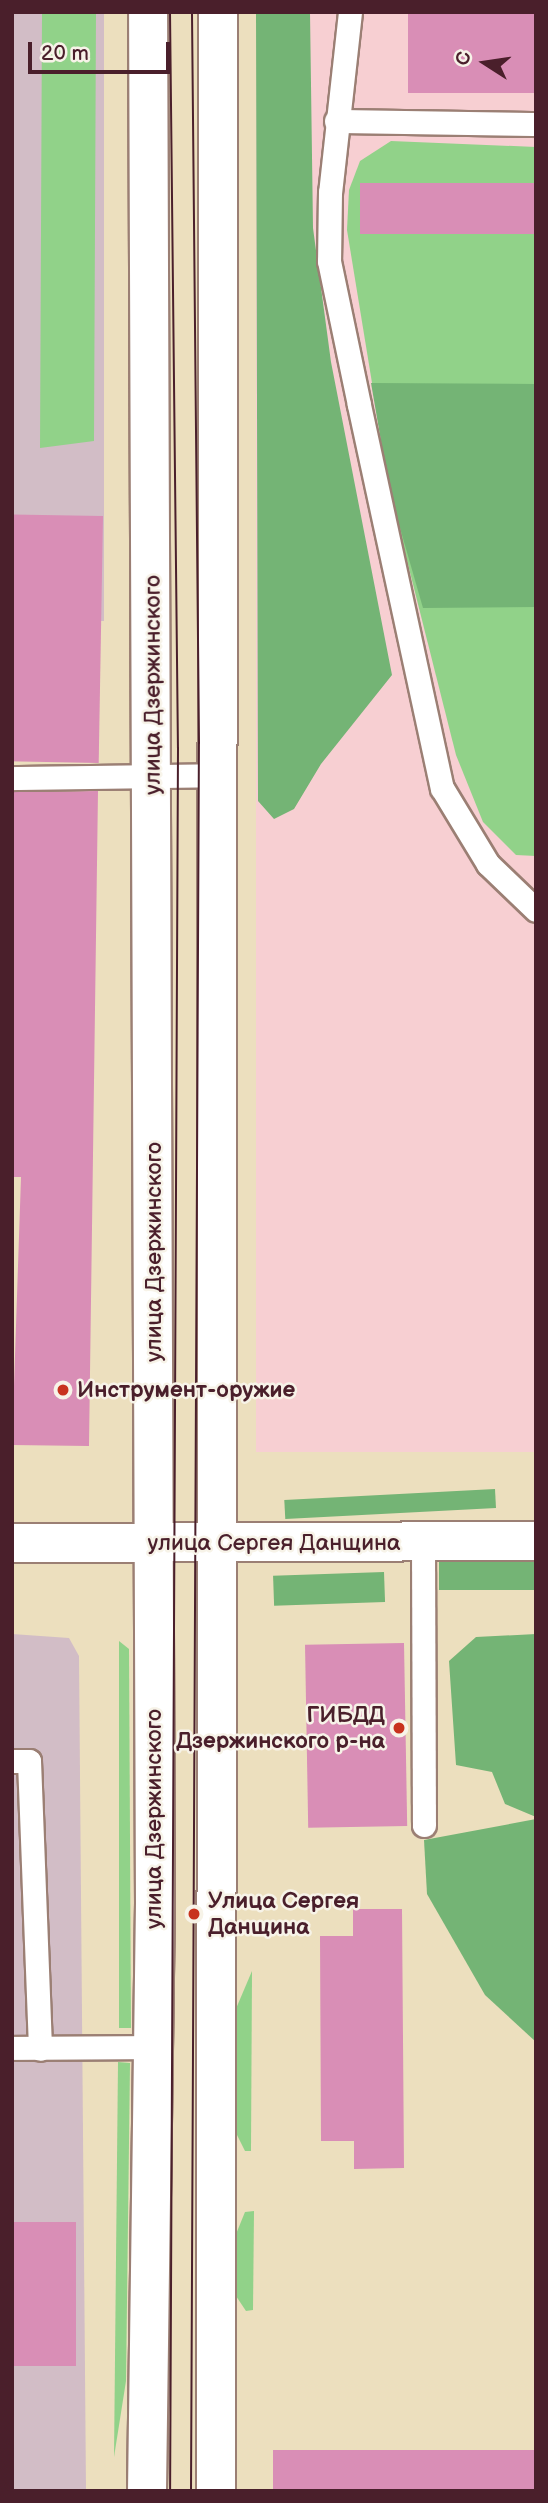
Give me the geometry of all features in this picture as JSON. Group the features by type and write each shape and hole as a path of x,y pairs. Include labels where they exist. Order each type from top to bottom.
{"main road":[{"name":"улица Дзержинского","path":"148,12 154,777 153,2047 148,2491"},
{"path":"216,2491 221,775 218,12"},
{"name":"улица Сергея Данщина","path":"12,1543 220,1545 536,1541"}],"lane":[{"path":"350,12 336,121 329,261 442,788 488,864 531,899"},
{"path":"336,121 536,124"},
{"path":"12,778 221,775"},
{"path":"423,1542 424,1825"},
{"path":"12,1761 29,1761 40,2049"},
{"path":"12,2048 153,2047"}],"shaded area":[{"path":"12,12 104,12 104,621 12,621"},
{"path":"256,12 536,12 536,1452 256,1452"},
{"path":"12,1634 69,1638 79,1656 86,2491 12,2491"}],"green space":[{"path":"12,12 96,12 94,441 40,448 42,13"},
{"path":"256,12 310,12 313,228 331,362 392,675 321,764 294,809 274,819 258,801"},
{"path":"391,141 536,147 536,856 516,855 483,822 456,755 390,493 347,230 349,190 360,161"},
{"path":"371,383 536,384 536,607 423,608 390,493"},
{"path":"495,1489 496,1508 285,1519 284,1500"},
{"path":"439,1560 536,1560 536,1590 439,1590"},
{"path":"384,1572 385,1602 274,1606 273,1576"},
{"path":"536,1634 536,1817 505,1804 492,1772 456,1765 449,1661 476,1637"},
{"path":"119,1641 129,1649 131,2028 119,2028"},
{"path":"536,1819 536,2042 485,1995 427,1894 424,1840"},
{"path":"252,1971 251,2151 245,2151 234,2129 235,2011"},
{"path":"118,2062 130,2063 126,2381 114,2457"},
{"path":"254,2211 253,2310 246,2311 234,2293 234,2239 245,2212"}],"building":[{"path":"408,12 536,12 536,93 408,93"},
{"path":"360,183 536,183 536,234 360,234"},
{"path":"12,514 103,516 99,763 12,761"},
{"path":"98,791 89,1446 12,1445 21,1177 12,1177 12,792"},
{"path":"404,1643 407,1826 308,1828 305,1645"},
{"path":"353,1909 402,1909 404,2168 354,2169 354,2141 321,2141 320,1936 353,1936"},
{"path":"12,2222 76,2222 76,2366 12,2366"},
{"path":"273,2450 536,2450 536,2491 273,2491"}],"tram line":[{"path":"170,12 178,748 170,2491"},
{"path":"191,2491 199,743 192,12"}],"place":[{"name":"Инструмент-оружие","path":"63,1390"},
{"name":"ГИБДД Дзержинского р-на","path":"399,1728"},
{"name":"Улица Сергея Данщина","path":"194,1914"}]}
